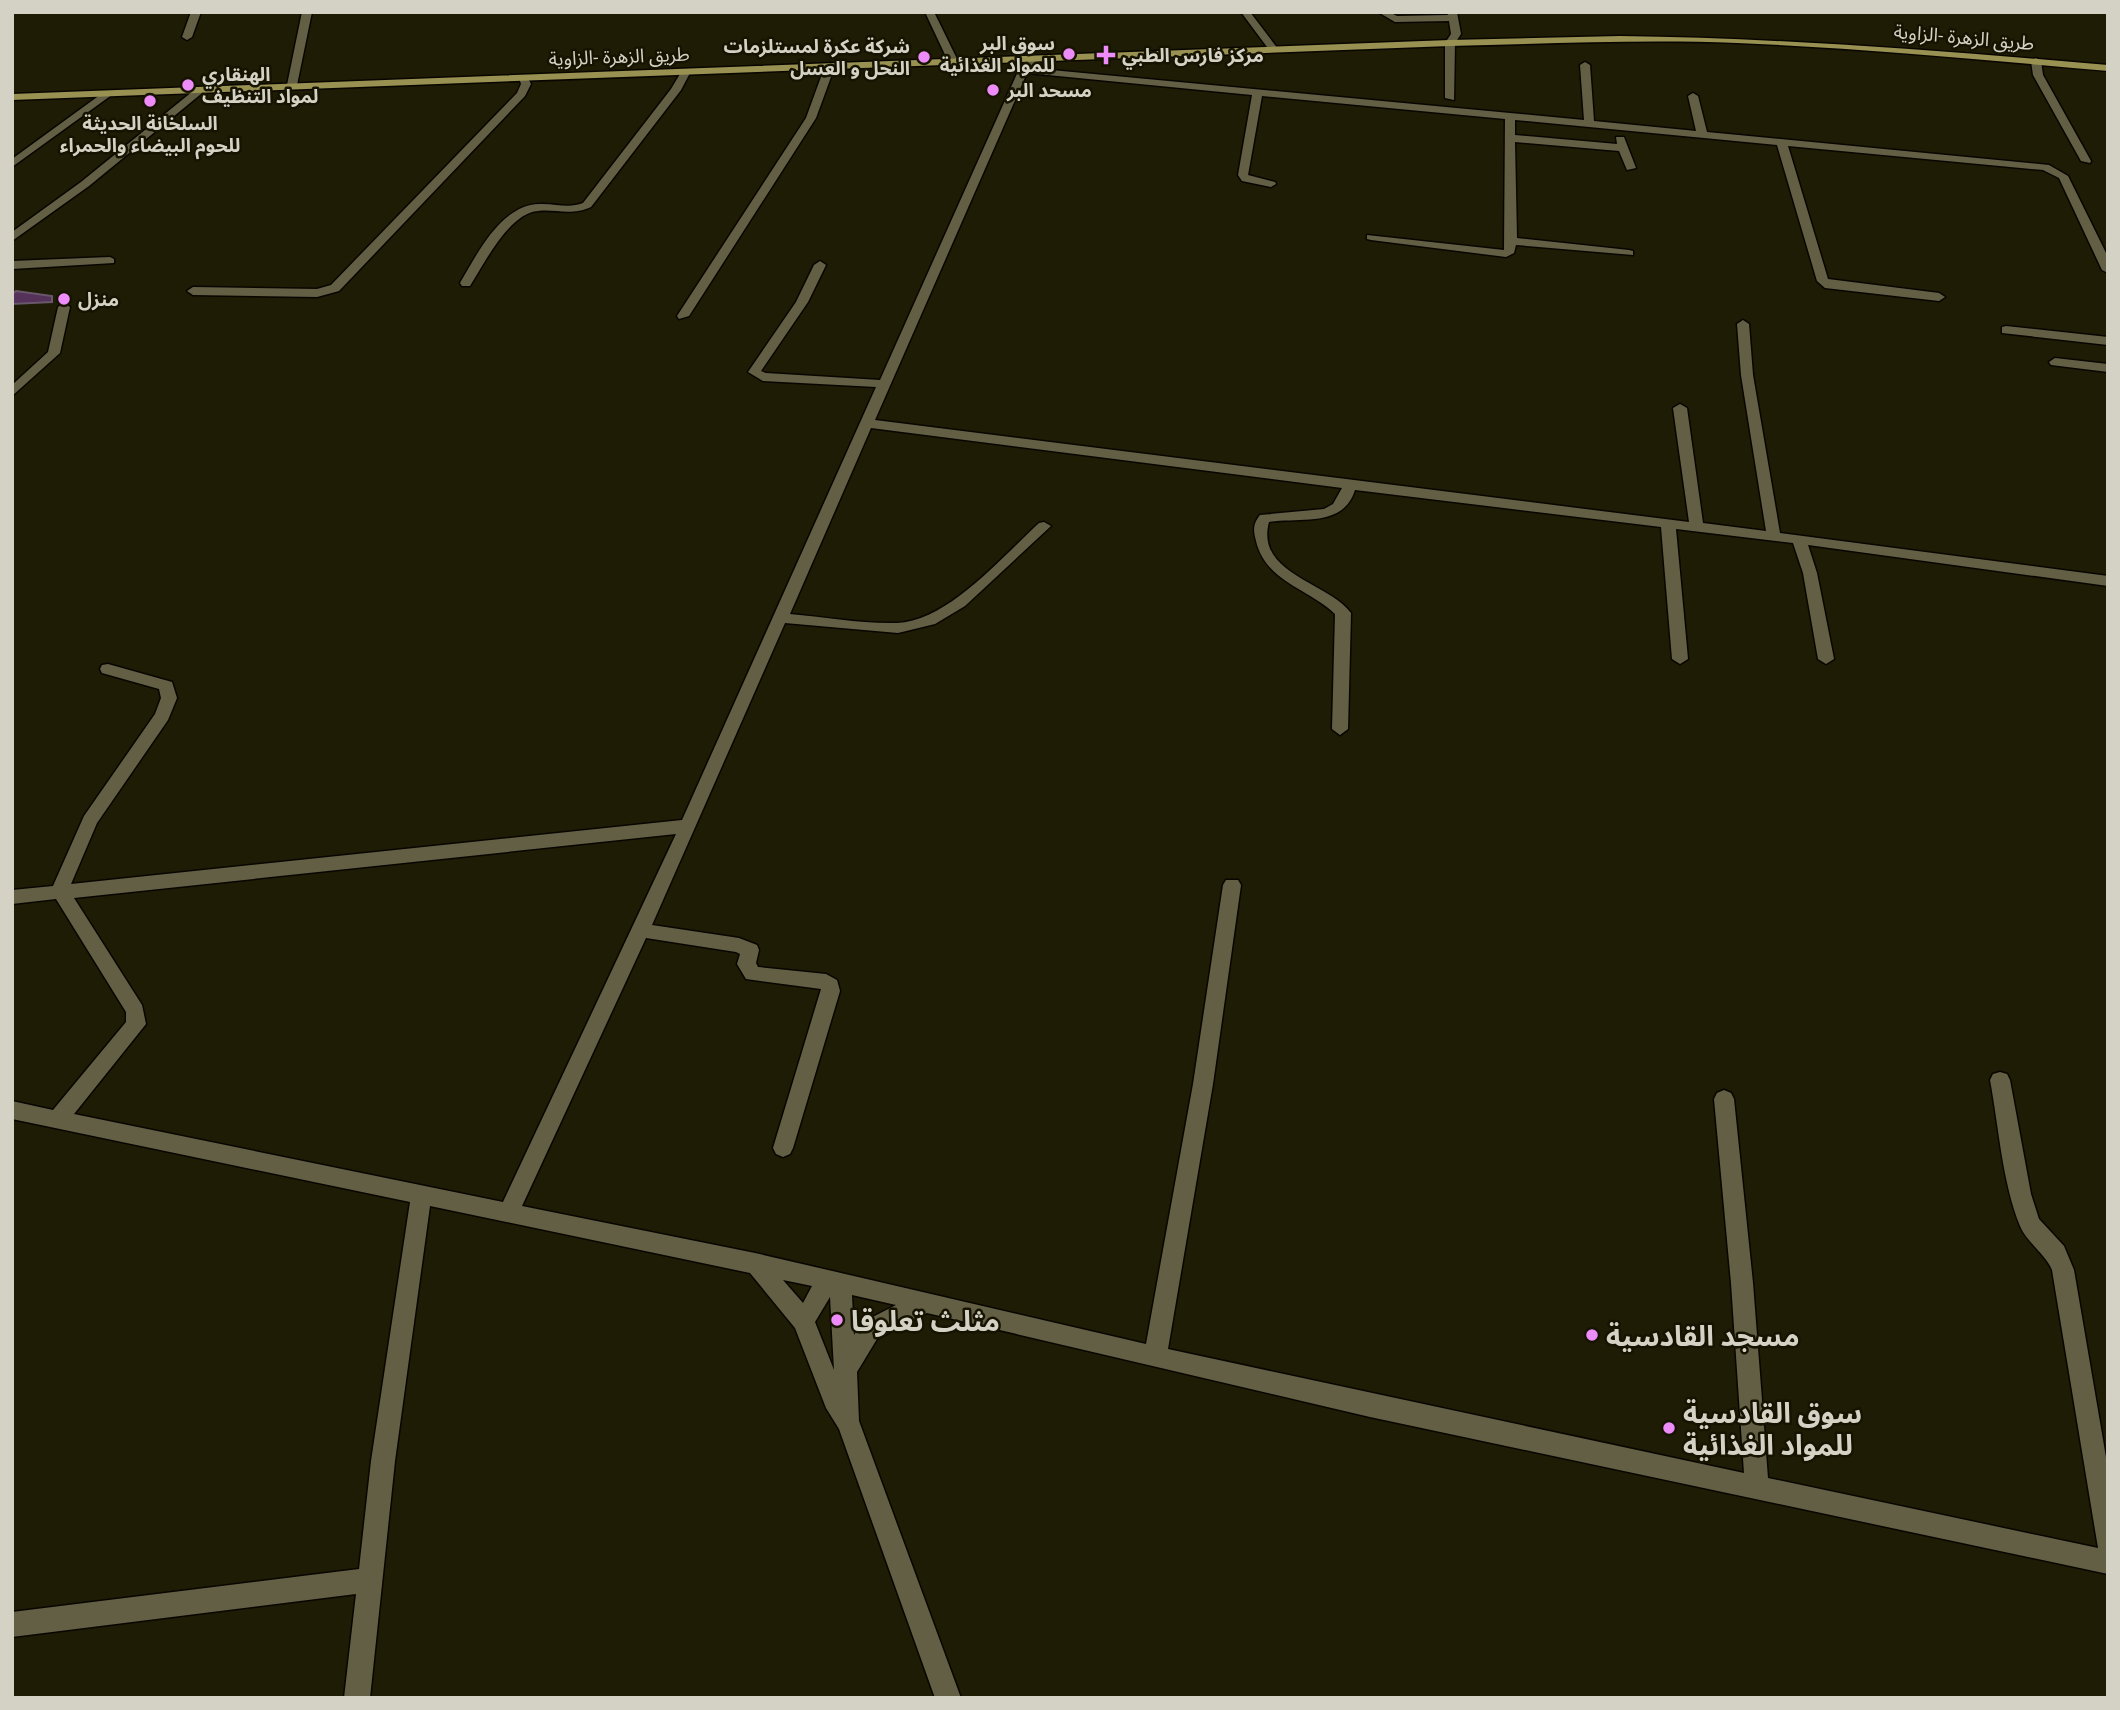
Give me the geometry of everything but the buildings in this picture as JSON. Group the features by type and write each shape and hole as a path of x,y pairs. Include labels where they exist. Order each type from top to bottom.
{"main road":[{"name":"طريق الزهرة -الزاوية","path":"1028,65 1453,38 1468,42 1734,40 1873,47 2108,68"},
{"name":"طريق الزهرة -الزاوية","path":"12,97 1007,60"}],"street":[{"path":"187,37 196,12"},
{"path":"292,85 307,12"},
{"path":"929,12 953,61"},
{"path":"1245,12 1273,49"},
{"path":"1382,12 1395,19 1452,15 1450,97"},
{"path":"1007,60 1028,65 1258,91 2053,170 2063,176 2108,270"},
{"path":"2036,61 2038,75 2087,161"},
{"path":"509,1212 688,826 865,423 1028,65"},
{"path":"1586,65 1589,123"},
{"path":"683,316 811,118 830,66"},
{"path":"466,284 479,259 523,210 538,207 576,209 587,205 676,90 686,71"},
{"path":"193,291 317,293 335,288 521,94 525,88 524,78"},
{"path":"12,237 85,184 202,89"},
{"path":"1258,91 1243,175 1247,179 1271,184"},
{"path":"12,164 108,94"},
{"path":"1693,96 1702,135"},
{"path":"1371,237 1506,254 1510,251 1510,115"},
{"path":"1615,126 1631,168"},
{"path":"1511,138 1623,148"},
{"path":"1782,143 1825,283 1940,297"},
{"path":"1511,241 1629,253"},
{"path":"12,265 110,261"},
{"path":"820,265 802,302 754,372 763,377 884,384"},
{"path":"12,392 54,353 64,307"},
{"path":"1743,324 1747,375 1774,537"},
{"path":"2006,330 2108,341"},
{"path":"2055,362 2108,368"},
{"path":"1680,408 1697,528"},
{"path":"865,423 2108,581"},
{"path":"1340,729 1343,613 1324,596 1291,580 1270,564 1264,554 1261,525 1265,518 1272,516 1314,515 1334,511 1348,496 1350,485"},
{"path":"1668,524 1680,659"},
{"path":"780,618 898,628 930,620 960,603 1044,526"},
{"path":"1799,540 1810,573 1826,659"},
{"path":"58,1119 136,1024 135,1011 60,891 68,863 90,815 163,716 169,698 166,686 108,668"},
{"path":"12,897 688,826"},
{"path":"1155,1357 1203,1084 1232,885"},
{"path":"640,930 739,944 750,950 746,964 753,974 826,982 830,985 783,1148"},
{"path":"2000,1080 2021,1194 2030,1224 2056,1253 2063,1270 2108,1542"},
{"path":"1724,1099 1742,1283 1757,1488"},
{"path":"12,1110 421,1197 509,1212 630,1240 755,1263 1155,1357 2108,1562"},
{"path":"356,1698 383,1461 421,1197"},
{"path":"755,1263 804,1321 834,1400 848,1423 948,1698"},
{"path":"804,1321 834,1282"},
{"path":"834,1282 846,1368 848,1423"},
{"path":"846,1368 869,1331 925,1302"},
{"path":"12,1625 369,1580"}],"place":[{"name":"سوق البر للمواد الغذائية","path":"1069,54"},
{"name":"مركز فارس الطبي","path":"1106,55"},
{"name":"شركة عكرة لمستلزمات النحل و العسل","path":"924,57"},
{"name":"الهنقاري لمواد التنظيف","path":"188,85"},
{"name":"مسحد البر","path":"993,90"},
{"name":"السلخانة الحديثة للحوم البيضاء والحمراء","path":"150,101"},
{"name":"منزل","path":"64,299"},
{"name":"مثلث تعلوقا","path":"837,1320"},
{"name":"مسجد القادسية","path":"1592,1335"},
{"name":"سوق القادسية للمواد الغذائية","path":"1669,1428"}]}
